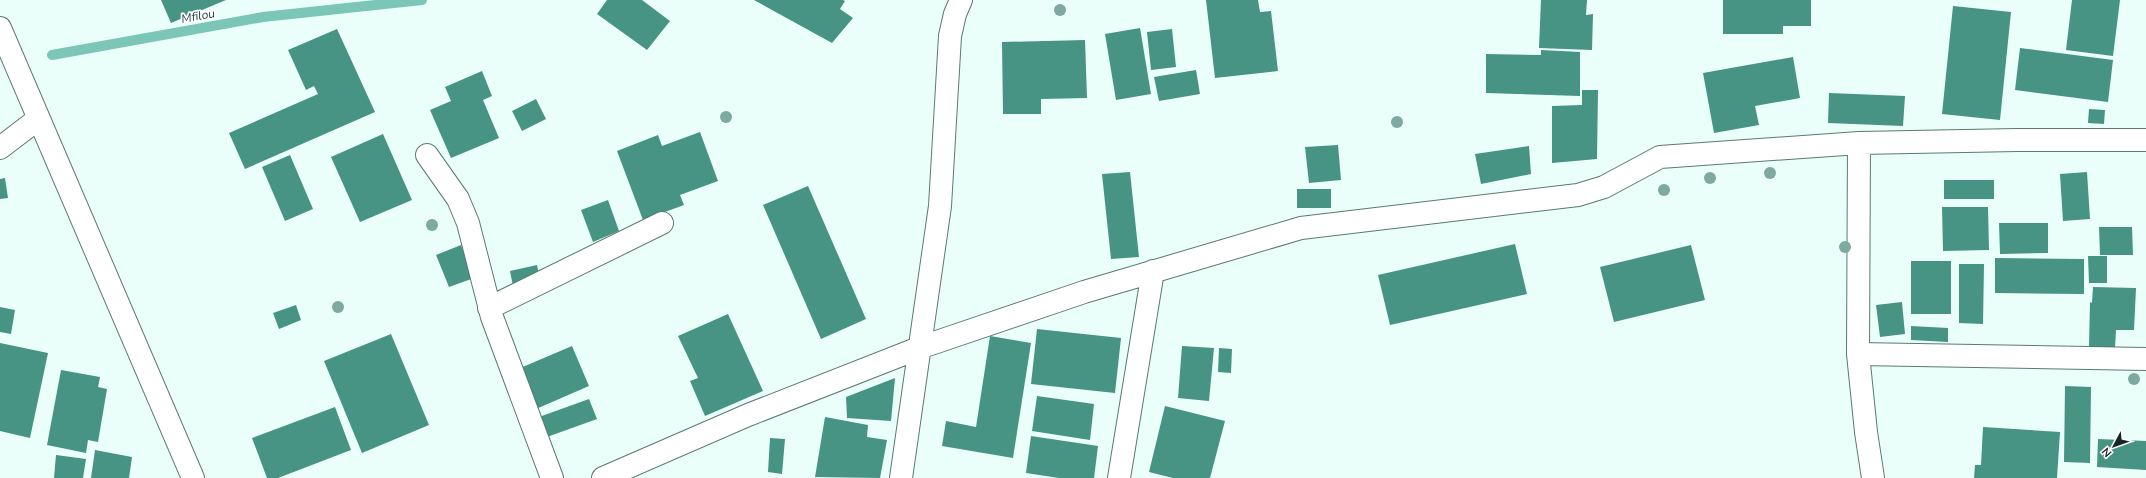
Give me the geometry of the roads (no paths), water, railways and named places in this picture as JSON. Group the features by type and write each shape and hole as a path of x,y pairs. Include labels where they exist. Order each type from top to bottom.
{"street":[{"path":"901,478 940,206 950,36 955,14 962,0"},
{"path":"0,28 193,478"},
{"path":"0,148 38,119"},
{"path":"603,478 748,415 919,348 1084,292 1301,228 1578,195 1604,187 1660,157 1859,144 2017,140 2146,140"},
{"path":"1859,144 1858,354 1866,432 1873,478"},
{"path":"427,155 458,199 468,223 489,308 552,478"},
{"path":"489,308 662,223"},
{"path":"1119,478 1153,271"},
{"path":"1858,354 2146,358"}],"waterway":[{"name":"Mfilou","path":"52,55 263,17 422,0"}]}
